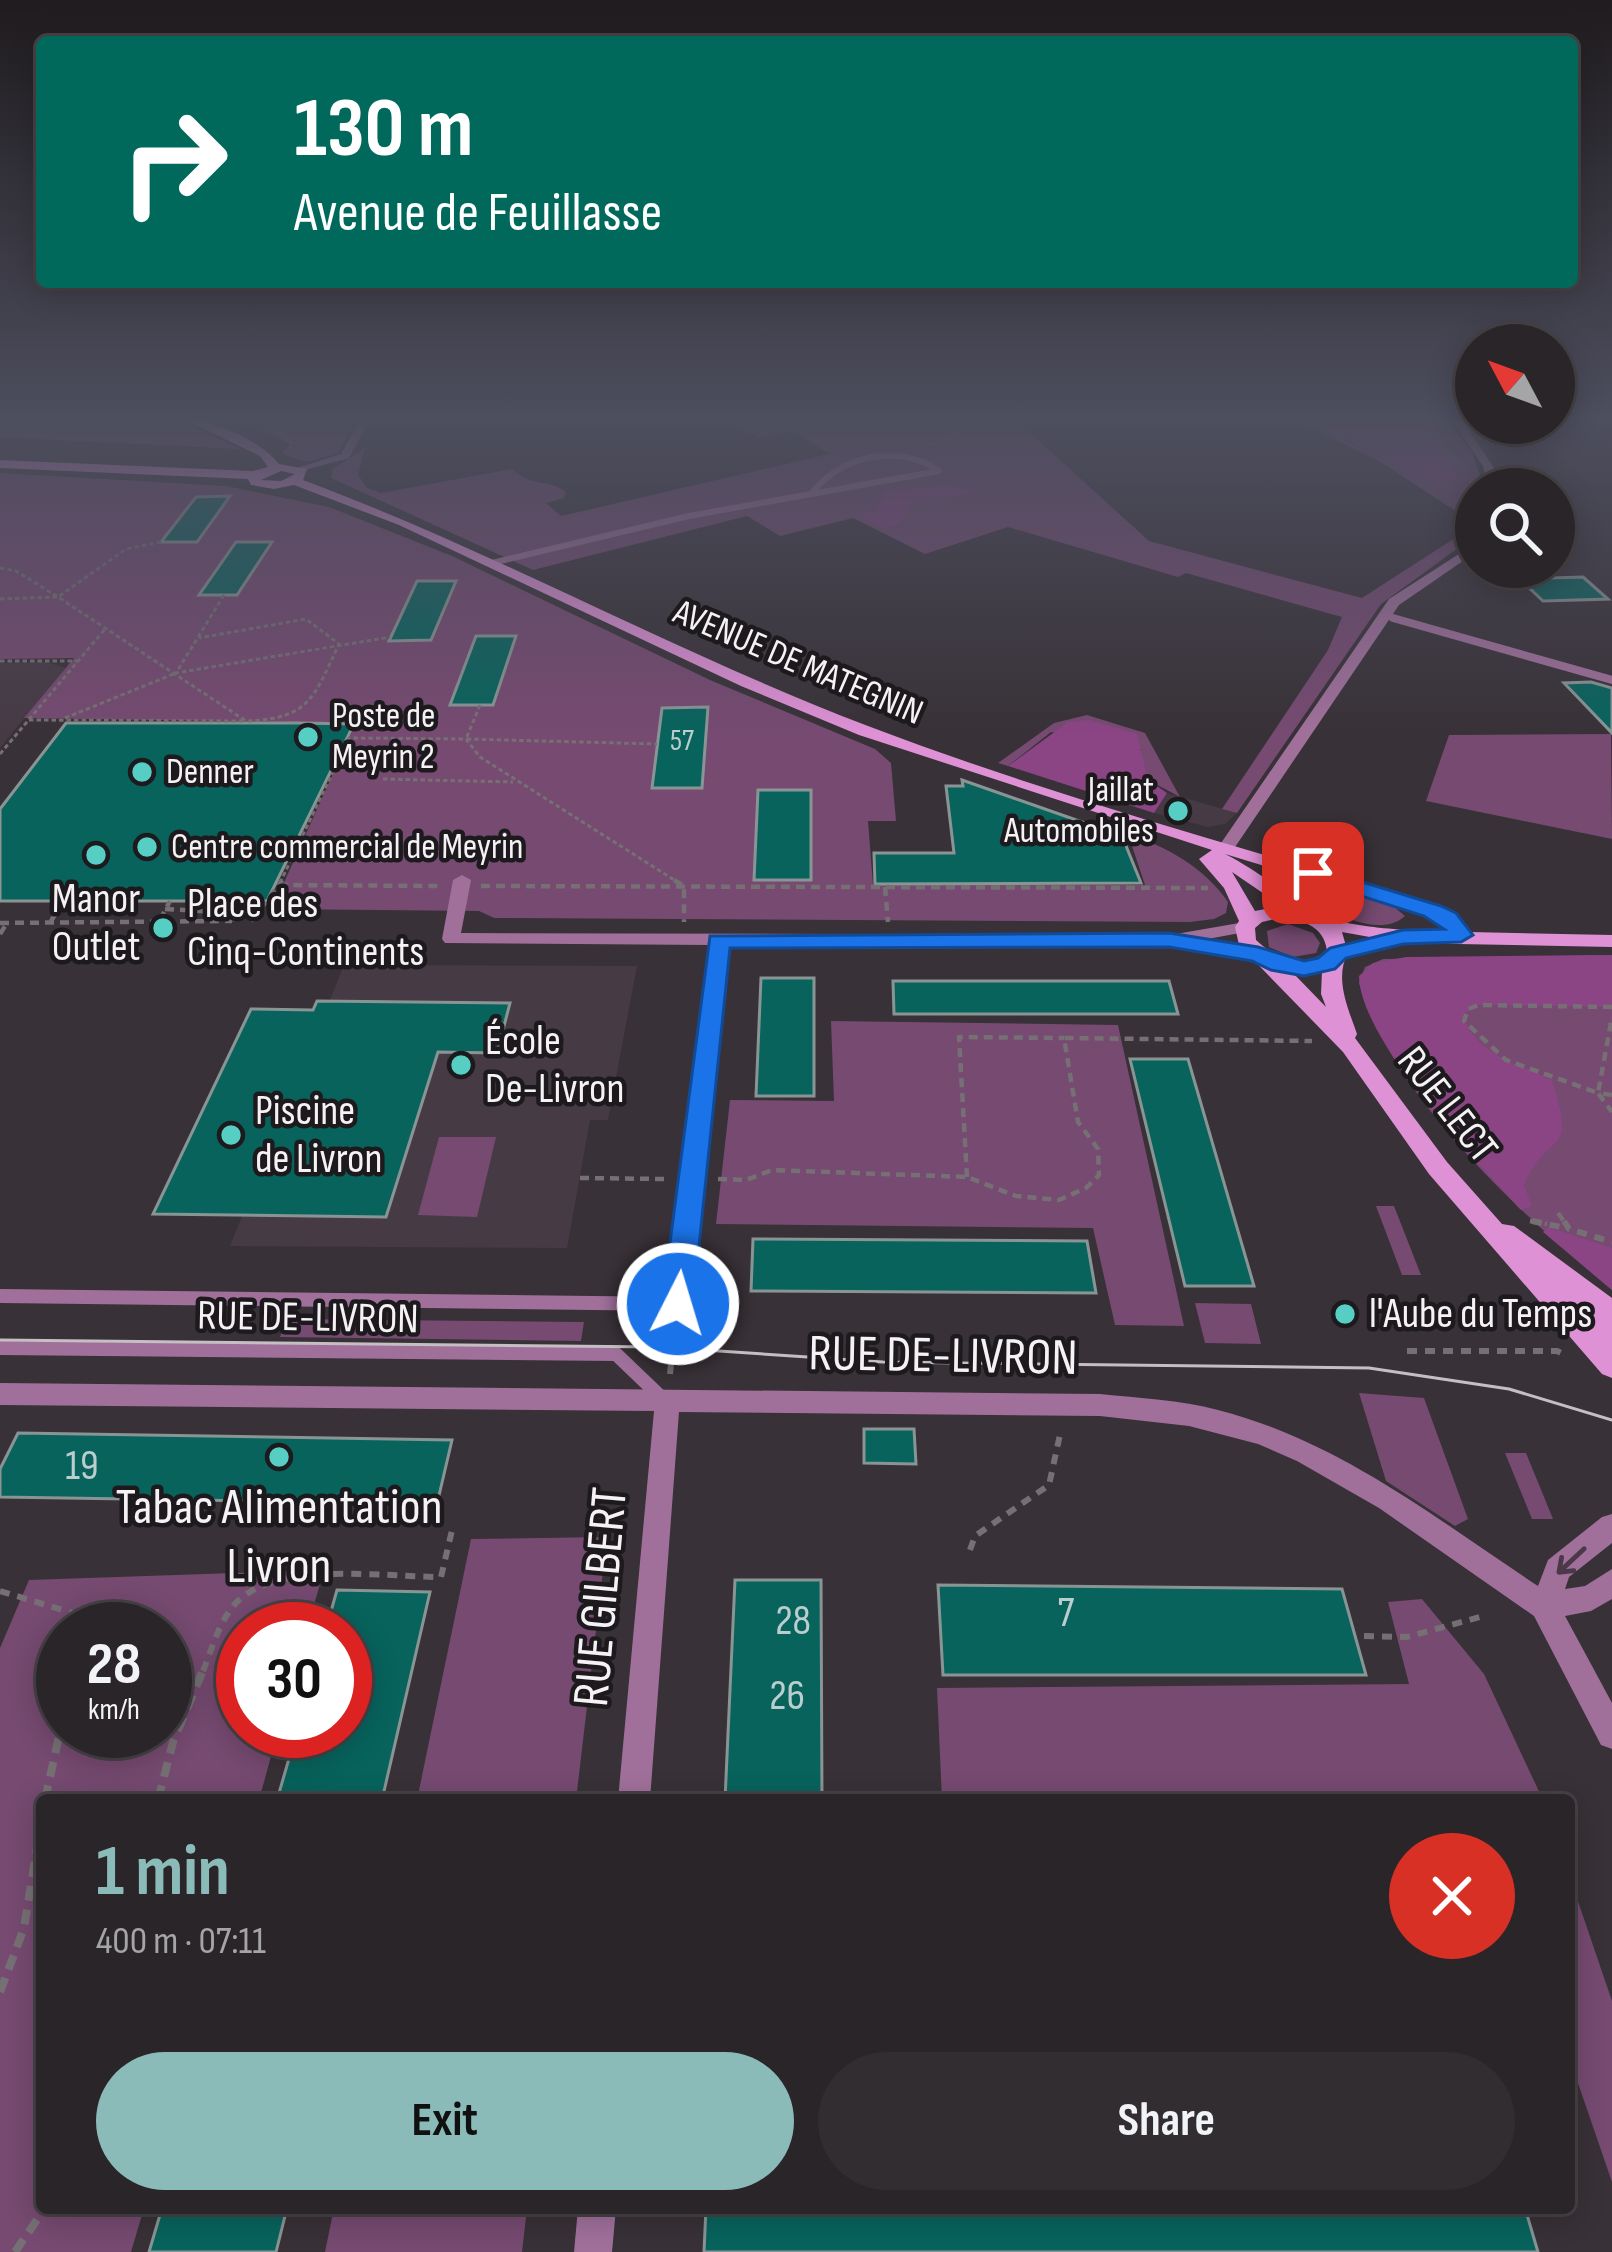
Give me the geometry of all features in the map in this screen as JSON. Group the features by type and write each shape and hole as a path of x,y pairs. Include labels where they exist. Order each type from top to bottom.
{"main road":[{"name":"AVENUE DE MATEGNIN","path":"406,524 817,713 968,767 1432,911 1448,918 1461,935"},
{"name":"AVENUE DE MATEGNIN","path":"1152,825 1257,878 1312,919 1403,937 1612,941"},
{"name":"AVENUE DE MATEGNIN","path":"1200,849 1233,886 1247,924"},
{"path":"1247,924 1270,912 1312,919 1337,938 1336,956"},
{"name":"RUE LECT","path":"1247,924 1246,941 1351,1047 1400,1119 1522,1269 1612,1366"},
{"name":"AVENUE DE MATEGNIN","path":"1263,957 1304,968 1403,937"},
{"name":"RUE LECT","path":"1336,956 1332,994 1351,1047"},
{"name":"RUE LECT","path":"1479,1214 1612,1312"},
{"name":"RUE LECT","path":"1479,1214 1612,1336"}],"street":[{"path":"1227,846 1383,615 1415,585 1455,560"},
{"path":"462,880 451,939 1169,940 1263,957"},
{"path":"1169,940 1247,924"},
{"path":"678,1304 719,941"},
{"name":"RUE DE-LIVRON","path":"0,1296 678,1304"},
{"name":"RUE DE-LIVRON","path":"0,1394 1100,1405 1220,1421 1282,1442 1344,1471 1544,1606"},
{"name":"RUE GILBERT","path":"634,1794 667,1403"},
{"path":"1612,1526 1558,1569 1544,1606 1612,1734"},
{"path":"1544,1606 1591,1598 1612,1582"},
{"path":"593,2252 596,2214"}],"lane":[{"path":"492,563 651,524"},
{"path":"1383,615 1612,680"},
{"name":"RUE DE-LIVRON","path":"0,1348 616,1354 667,1403"}],"path":[{"path":"0,599 58,597 126,549 160,542"},
{"path":"0,568 58,597 246,721"},
{"path":"176,673 224,595"},
{"path":"199,638 306,619 339,644"},
{"path":"0,754 105,629"},
{"path":"60,720 176,673 390,638"},
{"path":"28,720 280,722 302,712 339,644"},
{"path":"0,661 77,661"},
{"path":"466,739 480,705"},
{"path":"279,885 349,738 657,744"},
{"path":"466,739 480,757 684,886 688,892 683,922"},
{"path":"383,779 519,782"},
{"path":"684,886 1222,888"},
{"path":"885,887 888,922"},
{"path":"49,923 64,901"},
{"path":"160,920 170,901"},
{"path":"0,934 4,923 232,921 235,914 165,909"},
{"path":"1612,1007 1479,1005 1464,1014 1468,1029 1483,1045 1552,1080 1612,1095"},
{"path":"1598,1094 1606,1079 1604,1047 1612,1016"},
{"path":"967,1177 959,1037 1318,1041"},
{"path":"712,1179 746,1180 772,1170 967,1177 1016,1196 1059,1200 1086,1189 1099,1175 1097,1149 1078,1122 1064,1039"},
{"path":"1598,1094 1612,1112"},
{"path":"580,1178 665,1179"},
{"path":"1558,1213 1569,1229"},
{"path":"1519,1219 1612,1242"},
{"path":"667,1403 678,1304"},
{"path":"1407,1351 1556,1351 1579,1360"},
{"path":"970,1550 975,1536 1049,1485 1062,1425"},
{"path":"160,1794 173,1742 239,1598 261,1581 284,1577 441,1577 453,1526"},
{"path":"0,1592 45,1602"},
{"path":"1364,1636 1407,1636 1487,1615"},
{"path":"46,1794 54,1758"},
{"path":"0,1992 23,1938 36,1855"},
{"path":"15,2252 41,2214"}],"shaded area":[{"path":"0,524 372,524 452,556 710,680 875,749 891,763 896,821 868,821 873,885 1145,885 1128,834 1196,869 1228,902 1226,913 1190,922 494,918 479,911 272,909 356,723 24,718 74,658 0,659"},
{"path":"432,524 715,524 533,570"},
{"path":"760,524 828,524 780,536"},
{"path":"865,524 1130,524 1149,541 1362,598 1455,538 1455,550 1381,604 1237,813 1222,809 1328,650 1342,617 1186,573 1178,577 1008,527 925,554"},
{"path":"47,662 65,668 0,748 0,663"},
{"path":"1087,715 1145,733 1180,797 1148,780 1137,750 1143,750 1051,732 1008,766 998,763 1054,723"},
{"path":"1089,720 1137,734 1148,780 1167,793 1154,813 1008,766 1068,722"},
{"path":"1611,734 1612,839 1426,801 1449,735"},
{"path":"1167,793 1237,813 1225,824 1208,827 1154,813"},
{"path":"1282,872 1393,906 1405,916 1377,925 1342,916 1279,880"},
{"path":"1288,924 1313,933 1320,943 1316,953 1293,957 1269,947 1267,931"},
{"path":"1612,955 1612,1290 1539,1227 1431,1111 1376,1026 1359,983 1365,967 1383,959"},
{"path":"1612,955 1612,1007 1479,1005 1464,1014 1468,1027 1486,1048 1552,1080 1561,1134 1533,1167 1524,1185 1532,1206 1521,1210 1399,1066 1364,1003 1359,976 1373,963 1406,957"},
{"name":"École De-Livron","path":"344,965 637,966 608,1120 590,1120 567,1248 230,1246"},
{"path":"831,1021 1118,1025 1184,1326 1115,1325 1093,1228 716,1224 730,1100 834,1101"},
{"path":"439,1137 496,1137 477,1217 418,1215"},
{"path":"1376,1206 1394,1206 1421,1275 1402,1275"},
{"path":"1548,1227 1612,1248 1612,1290 1543,1232"},
{"path":"1195,1303 1251,1304 1261,1344 1205,1343"},
{"path":"286,1319 584,1322 581,1341 280,1337"},
{"path":"1359,1393 1424,1398 1468,1519 1455,1526 1386,1481"},
{"path":"1505,1453 1526,1453 1553,1519 1532,1519"},
{"path":"607,1537 577,1794 418,1794 471,1539"},
{"path":"324,1570 315,1602 216,1602 216,1758 271,1758 261,1794 36,1794 36,2214 142,2214 131,2252 0,2252 0,1648 29,1580"},
{"path":"1422,1599 1484,1674 1540,1794 942,1794 937,1688 1409,1684 1388,1602"},
{"path":"1575,1893 1612,2001 1612,2182 1575,2074"},
{"path":"333,2214 526,2214 522,2252 325,2252"}],"building":[{"path":"175,524 210,524 197,542 161,542"},
{"path":"236,542 272,542 237,595 199,595"},
{"path":"1575,577 1583,577 1608,599 1543,601 1529,588 1575,588"},
{"path":"417,581 456,581 431,640 389,641"},
{"path":"476,636 516,636 493,705 450,705"},
{"path":"1591,682 1612,688 1612,733 1564,683"},
{"path":"708,707 702,788 652,788 662,708"},
{"name":"Centre commercial de Meyrin","path":"66,723 354,724 267,901 0,901 0,809"},
{"path":"962,780 1122,836 1141,883 875,884 874,853 954,853 946,786 963,786"},
{"path":"758,790 811,790 811,880 754,880"},
{"path":"761,978 814,978 814,1096 756,1096"},
{"path":"893,981 1169,981 1178,1014 894,1014"},
{"path":"317,1001 510,1003 497,1053 438,1052 386,1217 153,1214 251,1009 313,1010"},
{"path":"1130,1059 1188,1059 1254,1286 1185,1286"},
{"path":"753,1239 1087,1241 1096,1293 751,1291"},
{"path":"864,1429 914,1429 916,1464 864,1463"},
{"path":"18,1433 452,1440 437,1504 0,1497 0,1469"},
{"path":"735,1580 821,1580 822,1794 725,1794"},
{"path":"938,1585 1342,1589 1366,1675 943,1675"},
{"path":"337,1590 430,1592 383,1794 279,1794 289,1758 372,1758 372,1602 334,1602"},
{"path":"160,2214 286,2214 276,2252 149,2252"},
{"path":"706,2214 1527,2214 1538,2252 704,2252"}],"tram line":[{"path":"0,1340 659,1347 883,1362 1369,1368 1509,1389 1612,1420"}],"place":[{"name":"Poste de Meyrin 2","path":"308,737"},
{"name":"Denner","path":"142,772"},
{"name":"Jaillat Automobiles","path":"1178,811"},
{"name":"Centre commercial de Meyrin","path":"147,847"},
{"name":"Manor Outlet","path":"96,855"},
{"name":"Place des Cinq-Continents","path":"163,928"},
{"name":"École De-Livron","path":"461,1065"},
{"name":"Piscine de Livron","path":"231,1135"},
{"name":"l'Aube du Temps","path":"1345,1314"},
{"name":"Tabac Alimentation Livron","path":"279,1457"}],"route":[{"path":"678,1304 688,1179 719,941 1169,940 1304,968 1326,964 1338,953 1403,937 1461,935 1448,918 1432,911 1313,873"}]}
